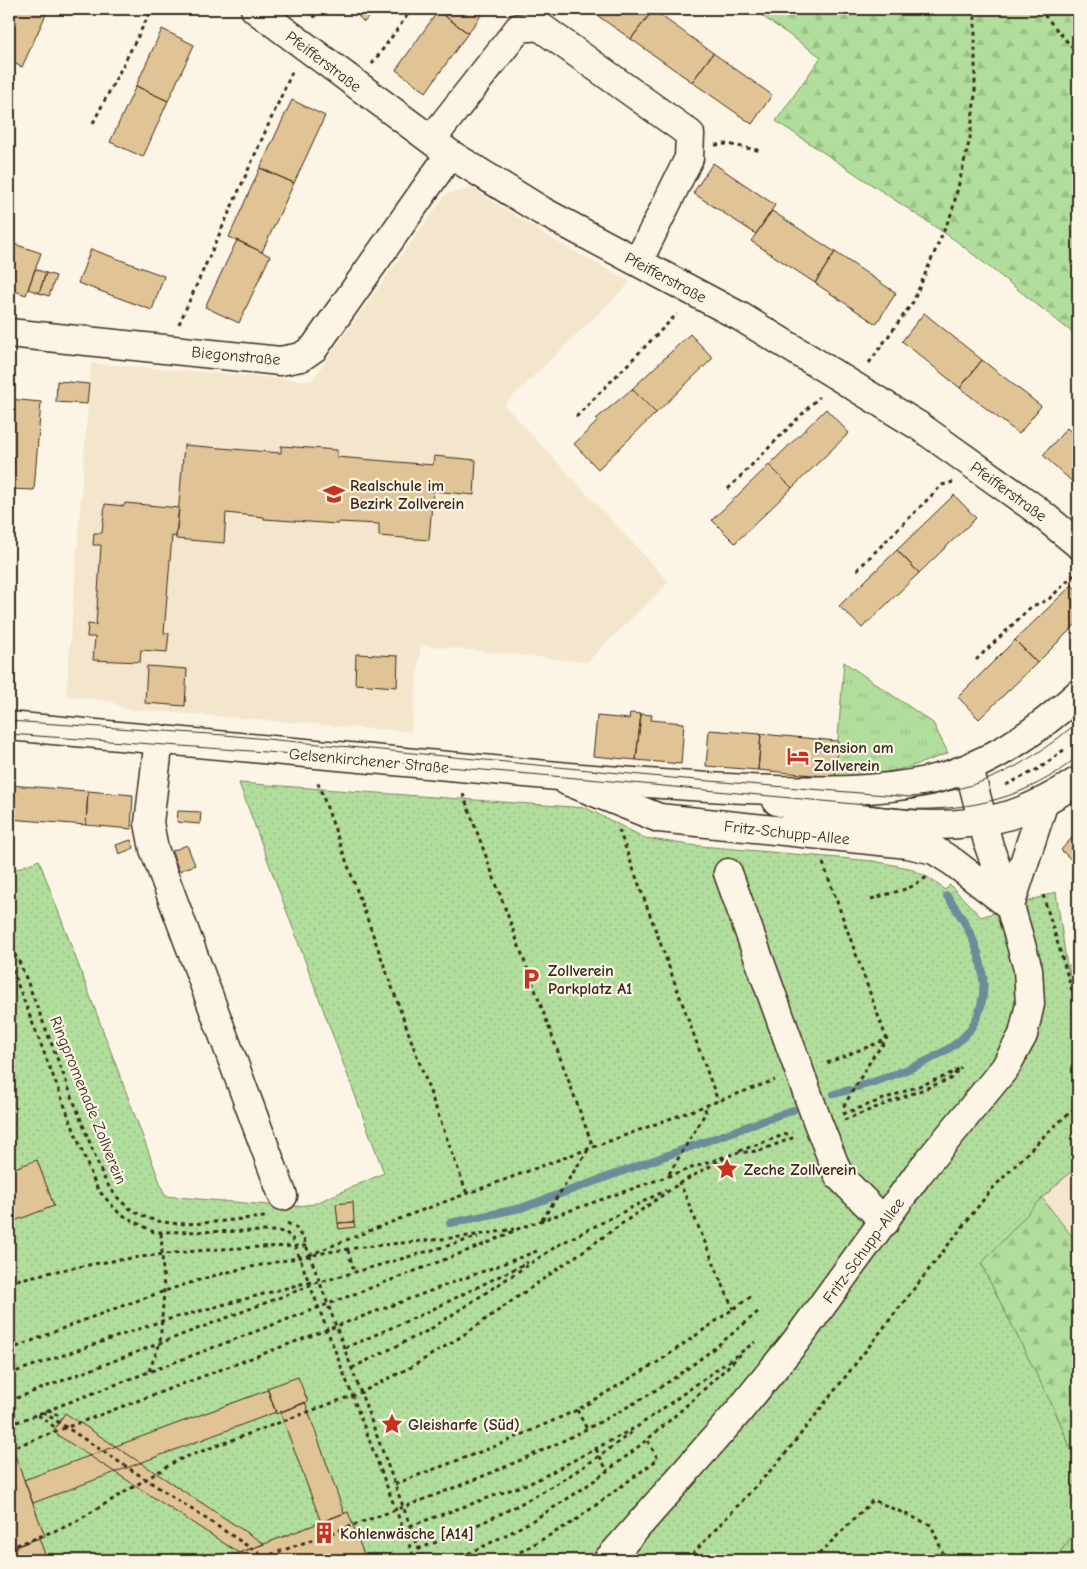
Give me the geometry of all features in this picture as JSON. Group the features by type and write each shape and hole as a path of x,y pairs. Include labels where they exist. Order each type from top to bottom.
{"street":[{"name":"Pfeifferstraße","path":"255,9 440,147 542,211 698,293 846,381 918,426 972,463 1034,508 1078,544"},
{"name":"Biegonstraße","path":"9,333 280,361 301,357 314,348 440,147 518,28 539,26 690,134 690,145"},
{"path":"638,262 689,158 690,145"},
{"name":"Gelsenkirchener Straße","path":"9,726 159,739 308,755 554,776 730,788 839,791 898,787 930,780 968,768 1003,751 1034,731 1078,694"},
{"path":"159,739 149,823 154,850 280,1211"},
{"path":"968,768 983,821"},
{"name":"Fritz-Schupp-Allee","path":"554,776 659,818 908,844 934,850 953,862 1010,906"},
{"name":"Gelsenkirchener Straße","path":"730,788 819,811 948,826 1010,815 1044,802 1078,781"},
{"path":"1010,906 1044,802"},
{"name":"Fritz-Schupp-Allee","path":"608,1560 739,1411 796,1341 918,1174 1005,1068 1023,1035 1030,1004 1030,982 1010,906 983,821"},
{"path":"728,873 839,1176 884,1222"}],"path":[{"path":"93,123 152,9"},
{"path":"357,85 412,9"},
{"path":"728,488 846,381 913,302 952,212 970,138 975,95 975,9"},
{"path":"1038,9 1078,54"},
{"path":"167,349 304,46"},
{"path":"690,145 726,144 762,151"},
{"path":"576,417 698,293"},
{"path":"857,570 942,485 952,483 972,463"},
{"path":"976,660 1032,606 1048,600 1078,570"},
{"path":"1006,785 1040,768 1065,749"},
{"path":"318,783 467,1194"},
{"path":"463,793 593,1147"},
{"path":"617,825 718,1101"},
{"path":"823,864 887,1040"},
{"path":"871,899 909,888 932,874"},
{"path":"1043,889 1043,897 1078,1010"},
{"name":"Ringpromenade Zollverein","path":"9,948 24,973 102,1174 109,1189 121,1203 144,1218 167,1223 280,1211"},
{"path":"9,962 98,1190 119,1213 145,1228 161,1232 277,1231 285,1232 292,1238 415,1560"},
{"path":"824,1056 828,1065 887,1040"},
{"path":"849,1097 874,1055 887,1040"},
{"path":"9,1425 490,1242 520,1228 669,1175 734,1153 819,1125 950,1079 961,1067 946,1076 819,1125 760,1151 734,1153 680,1183 431,1311 345,1348"},
{"path":"309,1255 467,1194 780,1078"},
{"path":"686,1560 782,1458 992,1190 1046,1134 1078,1105"},
{"path":"669,1175 706,1112 704,1106"},
{"path":"541,1221 588,1149"},
{"path":"680,1183 733,1309"},
{"path":"9,1548 70,1526 178,1460 362,1392 413,1366 462,1336 680,1183"},
{"path":"280,1211 295,1227 306,1246 423,1560"},
{"path":"9,1350 164,1292 216,1276 309,1255 488,1234 520,1228"},
{"path":"148,1371 160,1343 164,1292 161,1232"},
{"path":"9,1374 162,1321 320,1282 488,1234"},
{"path":"9,1282 90,1263 161,1254 306,1246"},
{"path":"348,1250 354,1271"},
{"path":"9,1449 538,1251"},
{"path":"352,1368 429,1330 540,1256"},
{"path":"9,1401 311,1284"},
{"path":"395,1484 501,1444 577,1410 661,1360 754,1295"},
{"path":"256,1560 515,1463 587,1429 630,1406 692,1365 760,1310"},
{"path":"418,1548 495,1519 545,1492 600,1456 755,1342 648,1441 608,1472 545,1514 453,1560"},
{"path":"48,1409 62,1418"},
{"path":"577,1410 587,1429"},
{"path":"43,1412 263,1556"},
{"path":"38,1414 56,1428"},
{"path":"410,1526 535,1481 640,1425"},
{"path":"506,1560 573,1522 658,1459 648,1441"},
{"path":"596,1449 608,1472"},
{"path":"813,1560 874,1500 931,1525 946,1560"}],"shaded area":[{"name":"Realschule im Bezirk Zollverein","path":"472,188 552,239 631,282 504,405 669,582 587,662 421,645 411,732 125,709 112,702 66,696 91,363 311,381 446,194"},
{"path":"1078,1165 1078,1244 1042,1198"}],"green space":[{"path":"752,9 1078,9 1078,337 955,240 776,121 821,57"},
{"path":"844,662 933,723 948,753 920,764 880,774 835,777"},
{"name":"Zeche Zollverein","path":"239,783 586,808 645,838 689,845 873,861 909,868 929,878 945,890 950,885 981,917 1056,892 1067,966 1078,996 1078,1165 1042,1198 981,1264 1056,1413 1078,1467 1078,1528 1054,1560 9,1560 9,872 39,860 165,1196 291,1207 314,1204 384,1173"},
{"path":"1078,962 1078,996 1067,966"},
{"path":"1078,1165 1042,1198 1078,1244 1078,1467 1056,1413 849,1293"},
{"path":"1078,1528 1078,1560 1054,1560"}],"building":[{"path":"9,9 41,9 47,12 22,67 9,61"},
{"path":"351,9 377,9 364,22"},
{"path":"440,9 486,9 468,33 438,11"},
{"path":"588,9 651,9 653,10 631,39"},
{"path":"653,10 713,53 692,82 631,39"},
{"path":"438,11 468,33 426,92 396,70"},
{"path":"162,29 194,45 168,101 136,86"},
{"path":"713,53 772,95 752,124 692,82"},
{"path":"136,86 168,101 143,157 110,142"},
{"path":"292,100 325,116 294,183 260,168"},
{"path":"713,163 775,205 756,234 693,193"},
{"path":"260,168 294,183 262,252 229,237"},
{"path":"772,211 835,252 815,283 751,241"},
{"path":"237,240 270,256 239,323 205,307"},
{"path":"9,242 14,244 9,258"},
{"path":"14,244 41,253 26,295 9,289 9,258"},
{"path":"91,249 164,276 152,310 78,283"},
{"path":"835,252 896,293 876,324 815,283"},
{"path":"35,269 46,273 39,293 28,289"},
{"path":"46,273 56,276 49,296 39,293"},
{"path":"924,313 982,360 960,388 902,341"},
{"path":"690,334 713,358 656,413 632,389"},
{"path":"982,360 1041,406 1019,434 960,388"},
{"path":"57,381 89,384 87,404 56,402"},
{"path":"632,389 656,413 598,469 574,444 598,421 596,419"},
{"path":"9,399 41,402 34,490 9,489"},
{"path":"826,409 849,433 792,488 769,465"},
{"path":"1067,428 1078,438 1078,487 1043,455"},
{"path":"184,445 281,453 281,446 337,450 337,457 433,465 434,456 476,460 474,495 433,491 429,540 379,536 379,524 338,522 338,524 264,519 264,517 226,513 224,543 176,539"},
{"path":"769,465 792,488 735,543 712,520"},
{"path":"954,495 976,518 919,573 897,550"},
{"path":"125,503 179,508 176,537 172,536 164,633 169,633 167,652 141,650 140,662 93,660 95,637 87,637 88,624 96,625 101,545 93,545 94,533 102,533 105,504 124,506"},
{"path":"897,550 919,573 862,628 839,606"},
{"path":"1072,585 1078,591 1078,622 1037,663 1015,640"},
{"path":"1015,640 1037,663 979,719 958,697"},
{"path":"356,654 398,656 397,687 355,684"},
{"path":"147,666 187,669 185,706 145,703"},
{"path":"630,713 641,714 636,760 593,756 597,716 629,719"},
{"path":"641,714 652,715 651,720 684,723 681,764 636,760"},
{"path":"709,730 761,734 758,770 706,766"},
{"name":"Pension am Zollverein","path":"761,734 838,741 835,777 758,770"},
{"path":"9,785 88,791 86,825 9,819"},
{"path":"88,791 133,795 131,829 86,825"},
{"path":"178,811 201,812 200,824 177,822"},
{"path":"1078,831 1078,866 1061,850"},
{"path":"131,840 134,848 119,854 116,845"},
{"path":"187,845 195,865 179,871 172,851"},
{"path":"37,1160 54,1206 9,1223 9,1170"},
{"path":"353,1202 354,1222 338,1223 336,1204"},
{"path":"354,1222 355,1227 339,1229 338,1223"},
{"path":"298,1377 308,1402 276,1414 267,1388"},
{"path":"268,1390 276,1412 33,1503 24,1480"},
{"path":"305,1402 344,1513 321,1522 280,1412"},
{"path":"65,1413 264,1544 239,1553 53,1432"},
{"path":"14,1453 45,1536 9,1549 9,1455"},
{"name":"Kohlenwäsche [A14]","path":"348,1512 366,1560 219,1560 264,1544"},
{"path":"39,1538 47,1560 9,1560 9,1549"}],"waterway":[{"path":"857,1087 917,1066 947,1050 968,1032 978,1015 983,998 980,962 975,944 967,927 947,896"},
{"path":"834,1094 849,1090"},
{"path":"450,1223 521,1208 793,1110"}],"tram line":[{"path":"9,721 225,735 672,778 911,797 960,788 1001,774 1039,752 1078,722"},
{"path":"9,734 308,755 907,809 953,807 998,799 1040,782 1078,756"}],"place":[{"name":"Realschule im Bezirk Zollverein","path":"334,494"},
{"name":"Pension am Zollverein","path":"798,756"},
{"name":"Zollverein Parkplatz A1","path":"531,979"},
{"name":"Zeche Zollverein","path":"727,1169"},
{"name":"Gleisharfe (Süd)","path":"392,1424"},
{"name":"Kohlenwäsche [A14]","path":"324,1533"}]}
